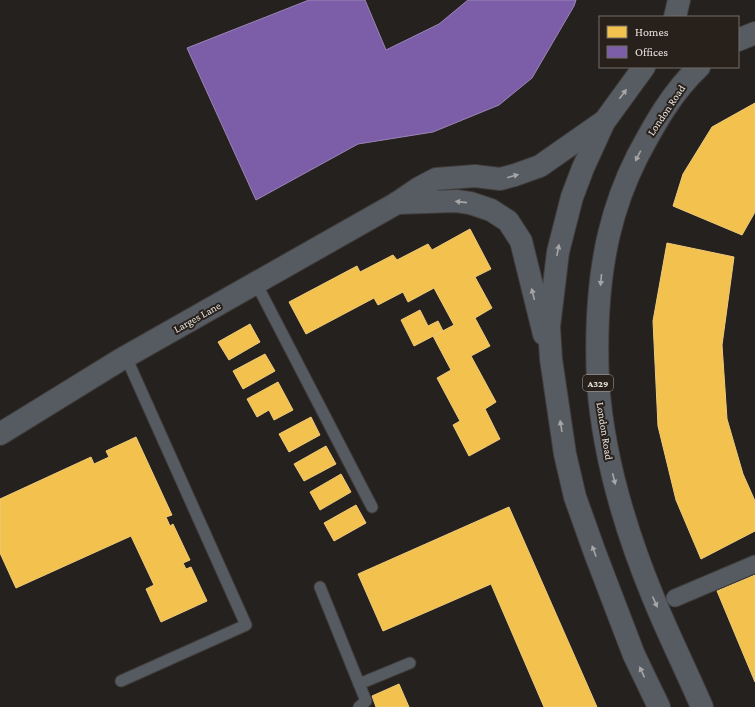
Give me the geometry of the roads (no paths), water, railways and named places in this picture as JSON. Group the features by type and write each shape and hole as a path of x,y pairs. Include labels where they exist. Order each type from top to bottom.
{"main road":[{"path":"675,16 679,0"},
{"path":"739,40 755,33"},
{"path":"643,68 604,122 572,196 558,252 550,327 552,359 565,454 575,496 628,641 658,707"},
{"name":"London Road","path":"698,68 681,86 648,136 631,169 616,205 605,251 601,276 597,345 601,413 614,480 625,517 653,597 702,707"},
{"path":"397,203 419,188 436,179 475,176 500,179 540,166 604,122"},
{"path":"397,203 456,201 470,203 491,210 508,221 521,241 536,305 552,359"}],"street":[{"name":"Larges Lane","path":"0,434 126,357 397,203"},
{"path":"675,598 755,564"}],"lane":[{"path":"256,283 372,507"},
{"path":"121,681 246,625 126,357"},
{"path":"320,587 366,702 359,707"},
{"path":"359,684 410,663"}]}
